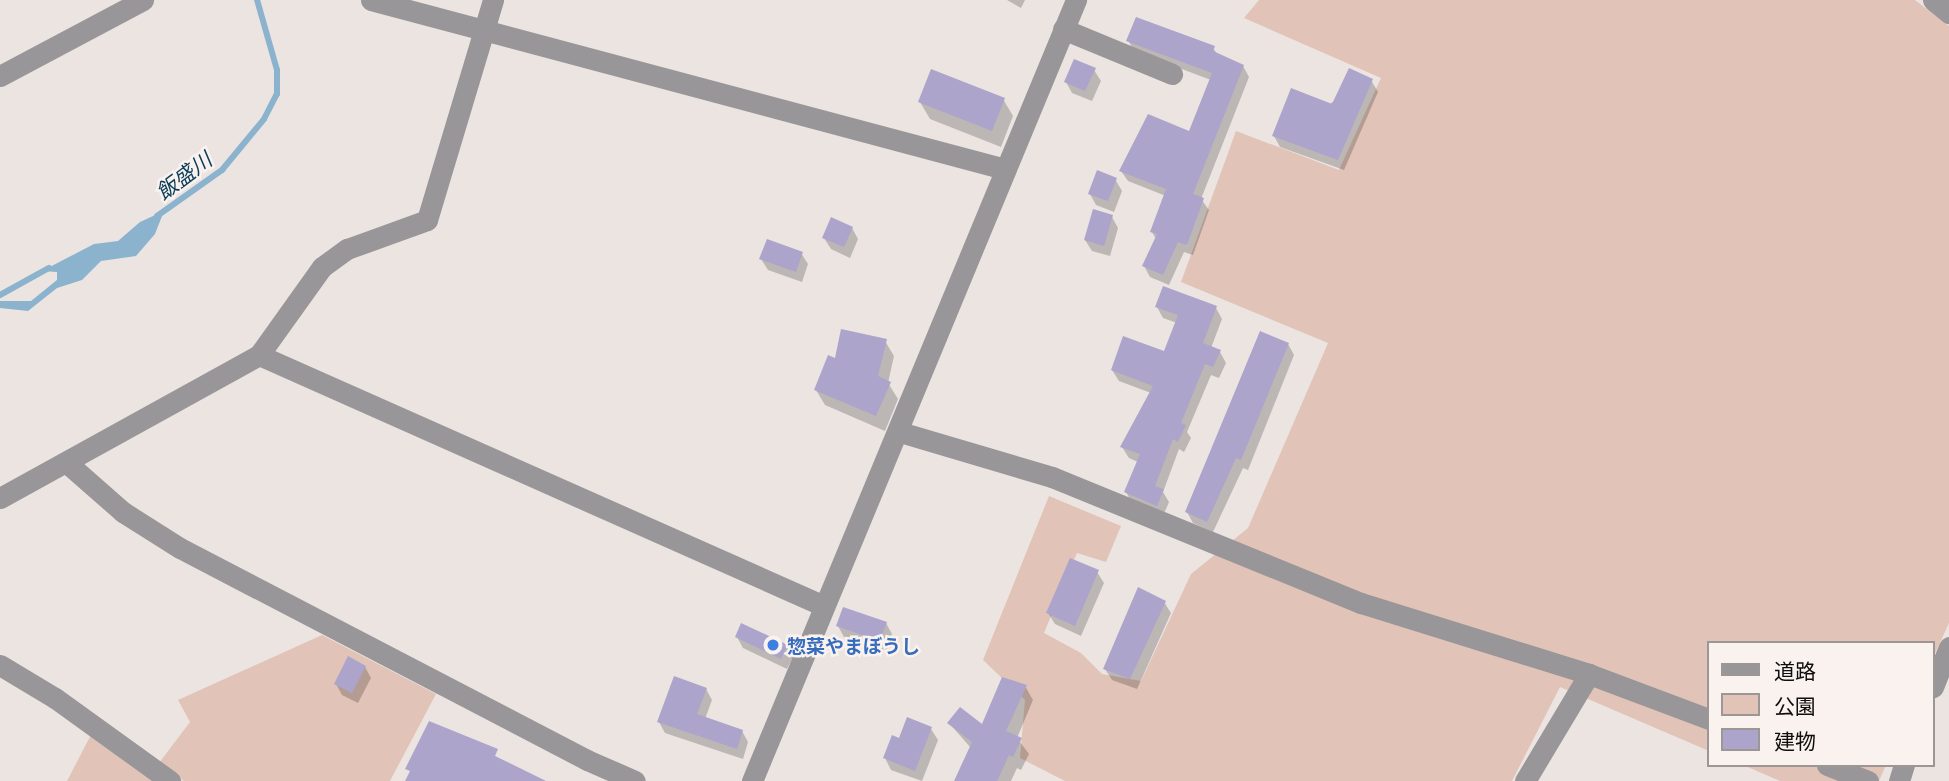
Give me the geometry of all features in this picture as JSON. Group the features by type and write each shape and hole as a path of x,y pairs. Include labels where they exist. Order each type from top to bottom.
{"street":[{"path":"0,76 143,0"},
{"path":"371,0 1004,169"},
{"path":"0,498 260,355 322,267 347,249 427,220 493,0"},
{"path":"752,781 900,432 1004,169 1076,0"},
{"path":"1933,0 1949,13"},
{"path":"1063,29 1172,74"},
{"path":"260,355 824,606"},
{"path":"900,432 1052,477 1361,603 1589,674 1708,719"},
{"path":"66,462 123,512 180,548 587,760 635,781"},
{"path":"1935,682 1949,647"},
{"path":"0,665 55,698 170,781"},
{"path":"1525,781 1589,674"},
{"path":"1832,767 1868,781"}],"green space":[{"path":"1259,0 1915,0 1949,26 1949,623 1935,654 1935,641 1708,641 1708,751 1560,687 1512,781 1065,781 1020,758 1025,700 983,660 1049,496 1121,526 1106,562 1077,553 1044,633 1081,653 1102,674 1141,681 1191,574 1248,528 1328,343 1181,282 1236,131 1339,170 1381,78 1244,18"},
{"path":"322,635 436,694 390,781 184,781 159,763 190,722 178,700"},
{"path":"95,727 170,781 67,781"},
{"path":"1748,767 1885,767 1879,781 1780,781"}],"water":[{"path":"164,211 155,234 136,256 101,261 82,280 57,288 28,311 0,308 0,301 31,301 57,280 57,272 42,271 94,244 118,241 140,222"}],"building":[{"path":"1136,17 1215,46 1213,51 1244,65 1193,194 1204,198 1187,245 1178,242 1163,275 1142,266 1157,234 1150,232 1166,189 1119,171 1148,114 1189,131 1212,73 1126,41"},
{"path":"1074,59 1096,68 1085,91 1064,82"},
{"path":"1349,68 1373,79 1338,160 1272,136 1291,88 1332,104"},
{"path":"931,69 1005,98 992,131 918,102"},
{"path":"1097,170 1117,178 1108,201 1088,194"},
{"path":"1093,209 1113,215 1104,246 1084,240"},
{"path":"831,217 853,227 844,247 822,238"},
{"path":"767,239 803,252 796,272 759,259"},
{"path":"1163,286 1217,306 1203,343 1221,350 1213,367 1205,364 1181,423 1186,425 1178,442 1173,439 1155,486 1164,489 1157,506 1124,492 1140,454 1120,447 1153,386 1111,370 1123,336 1164,351 1178,315 1155,307"},
{"path":"841,329 887,339 878,376 891,382 876,416 814,390 828,355 835,358"},
{"path":"1260,331 1289,343 1241,460 1236,458 1207,522 1185,512"},
{"path":"1070,558 1099,570 1075,626 1046,613"},
{"path":"1138,587 1166,601 1130,679 1103,669"},
{"path":"843,607 887,622 880,641 836,626"},
{"path":"741,623 788,645 781,659 735,637"},
{"path":"348,656 366,666 352,693 334,684"},
{"path":"674,676 707,688 697,714 743,730 737,749 657,722"},
{"path":"1002,677 1027,685 1006,731 1022,738 1013,757 1009,755 997,781 954,781 972,742 947,723 960,707 982,724"},
{"path":"907,717 932,727 915,771 883,758 892,735 899,738"},
{"path":"429,721 498,749 495,756 546,781 405,781 410,771 405,769"}],"waterway":[{"name":"飯盛川","path":"157,216 222,170 264,119 277,94 277,70 257,0"},
{"name":"飯盛川","path":"0,295 49,268"}],"place":[{"name":"惣菜やまぼうし","path":"773,645"}]}
